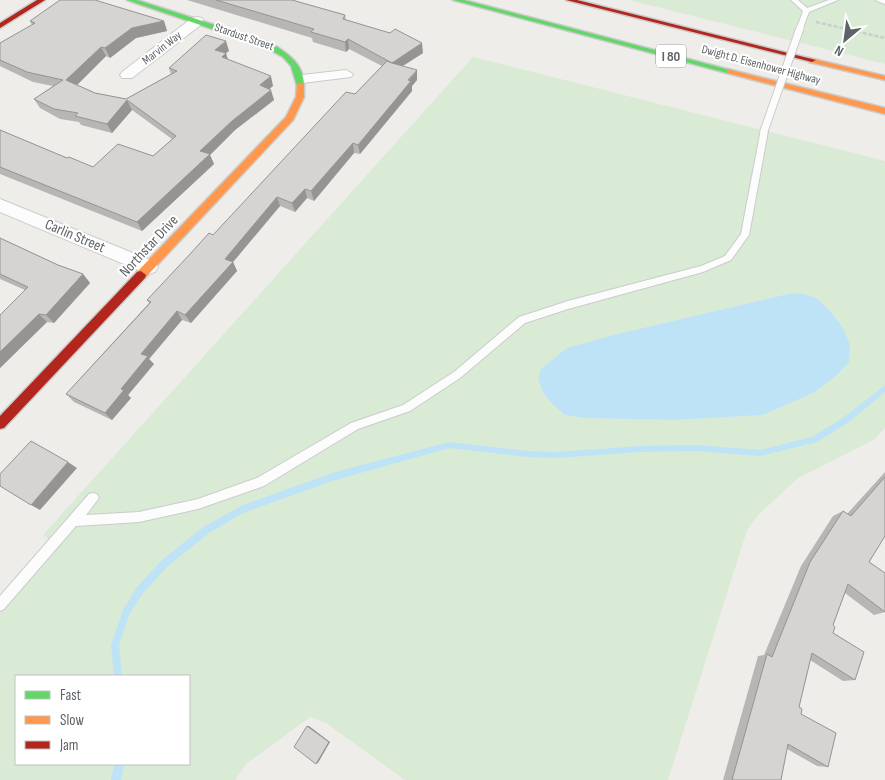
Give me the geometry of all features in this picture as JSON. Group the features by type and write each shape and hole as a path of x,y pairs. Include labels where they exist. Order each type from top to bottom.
{"main road":[{"path":"0,26 42,0"},
{"name":"Stardust Street","path":"130,0 257,39 280,50 297,68 302,79"},
{"name":"Dwight D. Eisenhower Highway","path":"456,0 885,111"},
{"name":"Dwight D. Eisenhower Highway","path":"569,0 885,78"},
{"name":"Northstar Drive","path":"0,424 290,118 300,98 302,79"}],"street":[{"name":"Marvin Way","path":"127,76 197,21"},
{"path":"302,79 346,74"},
{"name":"Carlin Street","path":"0,205 149,267"}],"lane":[{"path":"794,0 806,11"},
{"path":"806,11 835,0"},
{"path":"878,0 885,2"},
{"path":"74,521 139,517 198,504 260,482 356,426 406,408 457,375 522,320 568,304 703,269 728,258 745,235 764,131 806,11"},
{"path":"0,605 93,498"}],"path":[{"path":"803,20 885,38"}],"green space":[{"path":"629,0 885,0 885,64"},
{"path":"473,57 885,161 885,428 875,439 798,478 759,514 747,530 668,780 405,780 326,723 310,717 246,764 235,780 0,780 0,613 59,546 43,535","holes":["792,293 801,294 821,303 842,326 780,407 763,415 675,420 583,418 565,415 613,335"]}],"water":[{"path":"792,293 816,298 830,311 842,326 850,345 849,362 837,375 815,392 763,415 675,420 583,418 565,415 551,403 543,392 538,379 541,369 567,348 613,335"}],"building":[{"path":"60,0 95,0 164,21 132,28 105,48 101,47 66,80 95,93 126,99 177,71 169,68 206,35 226,41 215,50 226,53 222,57 271,76 260,85 271,90 232,121 200,151 210,154 137,222 0,167 0,130 93,167 118,144 153,156 176,136 127,100 107,124 75,116 78,113 54,109 34,99 63,80 27,72 0,60 0,43 35,23 30,21"},
{"path":"216,0 292,0 345,15 343,19 390,33 395,29 422,43 392,63 348,39 345,42 311,32 314,29"},
{"path":"387,61 417,70 408,80 411,81 358,145 353,143 311,191 305,189 292,203 277,197 225,259 233,262 185,315 177,311 141,354 148,356 121,389 124,390 105,413 66,394 151,302 147,300 209,233 213,235 346,92 355,94"},
{"path":"0,238 58,265 83,274 46,315 39,314 0,352 0,315 28,287 0,274"},
{"path":"31,441 68,462 31,505 0,486 0,474"},
{"path":"885,477 885,536 869,562 885,573 885,612 848,584 833,625 835,627 833,633 864,652 855,680 812,653 799,707 802,709 801,714 836,733 828,767 788,744 781,780 732,780 767,654 772,657 810,562 843,511 851,516"},
{"path":"307,726 329,742 316,764 294,747"}],"waterway":[{"path":"118,675 115,645 126,613 140,590 165,563 206,530 241,510 332,477 449,445 527,454 556,455 640,449 696,448 760,453 814,440 846,420 885,388"},
{"path":"116,780 119,765"}],"traffic: fast":[{"path":"130,0 268,45 280,52 295,65 300,77 300,84"},
{"path":"456,0 730,71"}],"traffic: slow":[{"path":"812,60 885,78"},
{"path":"730,71 885,111"},
{"path":"141,275 290,118 300,97 300,84"}],"traffic: jam":[{"path":"0,26 42,0"},
{"path":"569,0 812,60"},
{"path":"0,424 141,275"}]}
